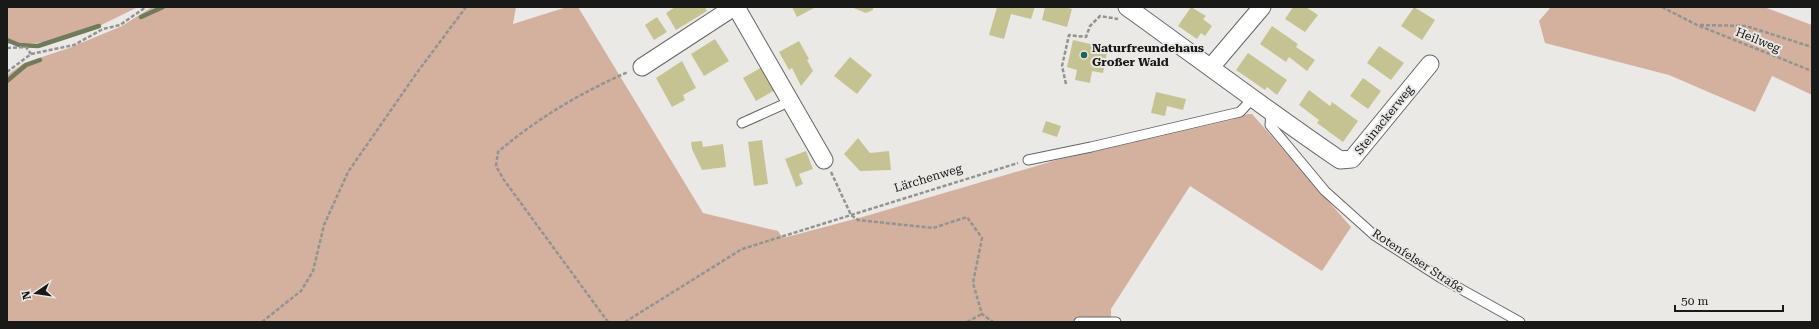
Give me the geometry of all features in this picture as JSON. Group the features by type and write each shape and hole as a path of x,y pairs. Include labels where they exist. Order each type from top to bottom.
{"street":[{"path":"642,67 735,7 824,160"},
{"path":"1211,67 1262,7"},
{"path":"1124,13 1211,67 1252,99"},
{"name":"Steinackerweg","path":"1252,99 1340,160 1352,159 1430,64"}],"lane":[{"path":"1028,160 1091,147 1240,112 1252,99"},
{"path":"742,124 791,101"},
{"name":"Rotenfelser Straße","path":"1271,113 1270,125 1285,143 1325,190 1374,235 1441,278 1520,322"},
{"path":"1079,322 1116,322"}],"path":[{"path":"7,72 31,54 74,45 103,29 120,24 146,7"},
{"path":"262,322 301,290 313,271 324,225 348,172 416,74 466,7"},
{"name":"Heilweg","path":"1662,7 1697,25 1812,71"},
{"path":"1066,84 1062,66 1069,35 1086,37 1090,26 1100,16 1124,13"},
{"path":"1697,25 1746,26 1812,47"},
{"path":"7,48 26,47 31,54"},
{"path":"608,322 504,180 496,166 498,152 523,130 604,83 642,67"},
{"name":"Lärchenweg","path":"625,322 742,248 1028,160"},
{"path":"837,183 851,215 858,220 933,228 968,217 982,238 973,283 982,314 994,322"},
{"path":"967,322 982,314"}],"shaded area":[{"path":"7,7 138,7 85,33 57,42 7,44"},
{"path":"152,7 516,7 513,24 567,7 578,7 703,213 778,231 783,238 866,216 1053,161 1231,120 1248,114 1252,114 1351,227 1322,271 1190,186 1111,309 1111,322 7,322 7,75 24,63 69,48 122,26"},
{"path":"1551,7 1764,7 1812,25 1812,95 1772,76 1755,112 1669,75 1545,43 1539,21"}],"building":[{"path":"675,7 705,7 707,11 676,30 666,13"},
{"path":"792,7 816,7 797,17"},
{"path":"851,7 873,7 873,10 866,13"},
{"path":"997,7 1035,7 1031,19 1011,14 1004,39 989,35"},
{"path":"1045,7 1064,7 1072,9 1067,27 1042,20"},
{"path":"1191,7 1206,16 1203,19 1212,26 1205,36 1201,33 1197,39 1178,26"},
{"path":"1293,7 1306,7 1318,15 1305,32 1285,19"},
{"path":"1414,7 1435,20 1422,40 1401,26"},
{"path":"657,17 667,32 654,40 645,25"},
{"path":"1272,26 1298,44 1296,47 1315,60 1307,71 1289,57 1286,62 1260,44"},
{"path":"715,39 729,61 704,76 691,54"},
{"path":"1073,40 1108,48 1103,73 1092,71 1090,83 1075,80 1077,70 1067,67"},
{"path":"799,41 809,59 807,60 813,71 801,86 792,68 789,70 779,52"},
{"path":"1379,46 1404,63 1391,80 1367,63"},
{"path":"1248,53 1287,80 1277,95 1267,87 1265,90 1236,70"},
{"path":"850,57 872,75 857,94 834,76"},
{"path":"682,61 696,88 683,95 685,100 672,107 656,78"},
{"path":"762,67 775,90 756,101 743,78"},
{"path":"1363,78 1381,91 1368,109 1350,96"},
{"path":"1309,90 1330,106 1332,102 1358,121 1343,142 1317,123 1319,120 1299,105"},
{"path":"1156,92 1186,99 1183,110 1167,106 1165,116 1151,113"},
{"path":"1046,121 1061,126 1057,137 1042,132"},
{"path":"858,138 870,153 889,151 891,170 860,171 844,154"},
{"path":"762,140 768,184 754,186 748,142"},
{"path":"702,141 703,147 723,144 726,167 702,170 692,149 691,142"},
{"path":"806,151 813,169 799,174 803,184 796,187 785,159"}],"waterway":[{"path":"141,17 163,7"},
{"path":"7,40 19,45 38,46 99,26"},
{"path":"7,81 26,65 40,60"}],"place":[{"name":"Naturfreundehaus Großer Wald","path":"1084,55"}]}
